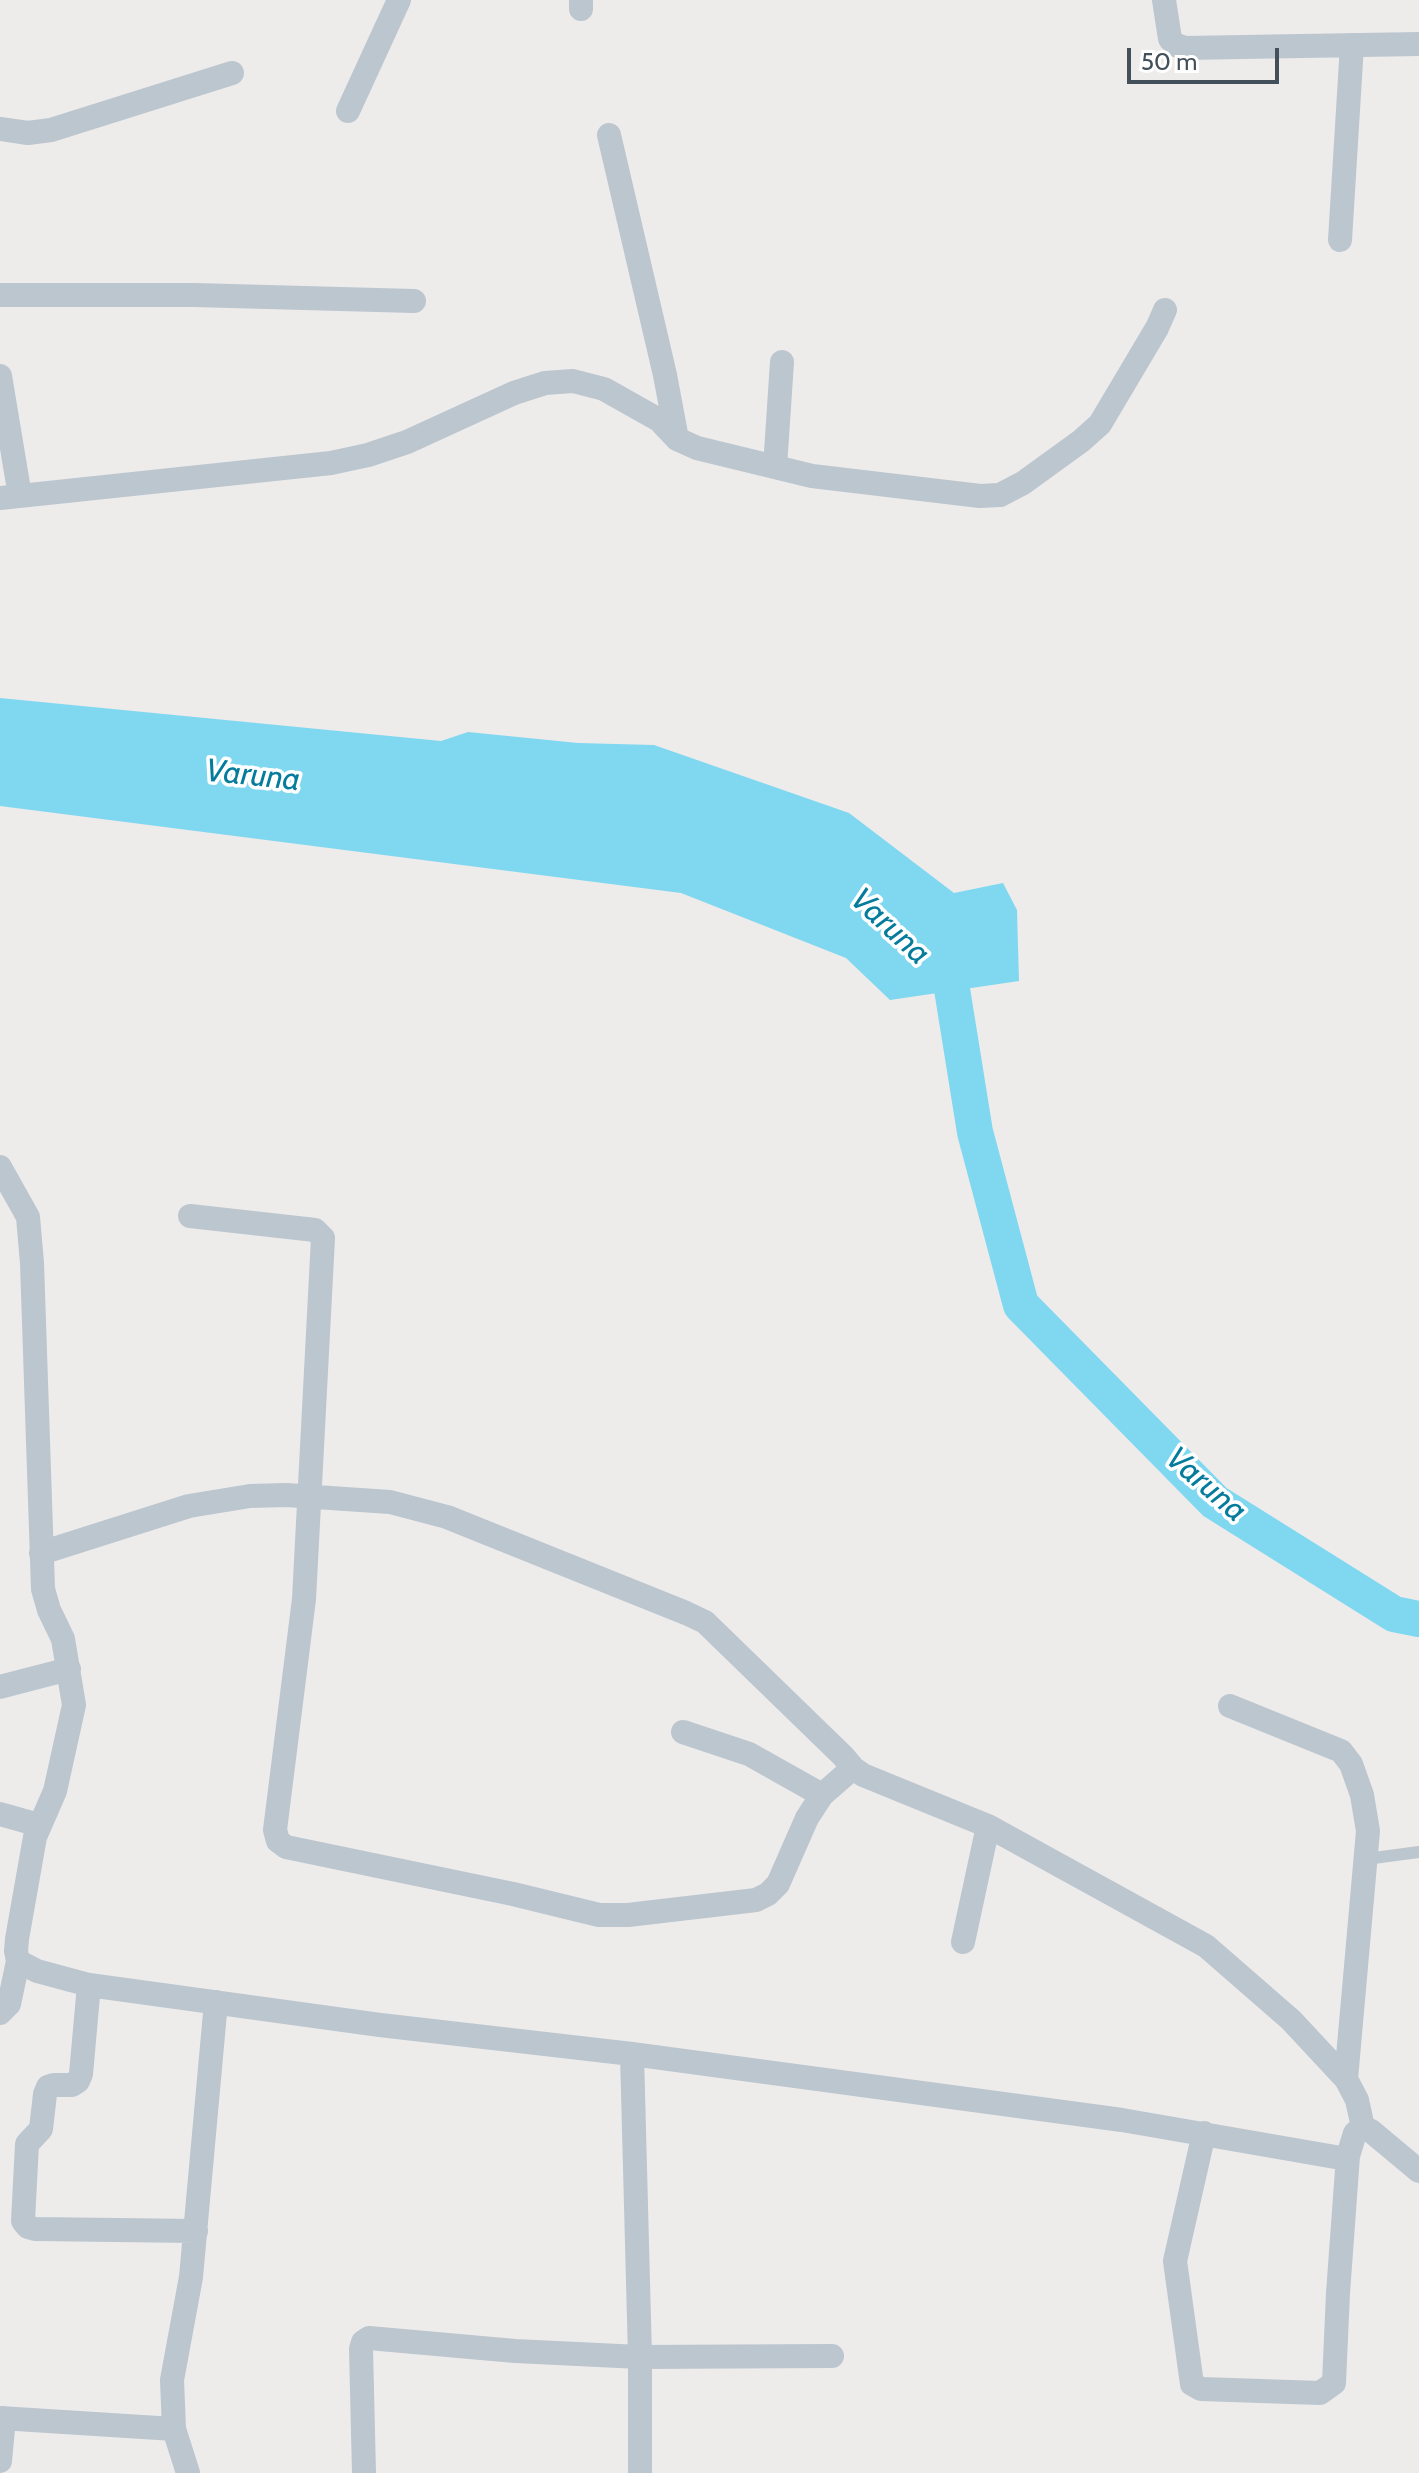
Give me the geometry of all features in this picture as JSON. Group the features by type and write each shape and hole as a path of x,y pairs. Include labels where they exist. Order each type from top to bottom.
{"street":[{"path":"348,111 399,0"},
{"path":"1164,0 1170,39 1185,48 1419,44"},
{"path":"1340,240 1352,45"},
{"path":"0,129 28,133 62,128 232,73"},
{"path":"609,135 677,439"},
{"path":"0,295 194,295 414,301"},
{"path":"0,376 10,497 331,463 407,442 514,393 545,383 573,381 604,389 659,420 677,439 697,448 812,476 980,496 1000,495 1023,483 1100,424 1165,310"},
{"path":"775,467 782,362"},
{"path":"0,1167 28,1217 43,1589 63,1639 74,1705 55,1791 39,1825 12,1945 9,2004 0,2013"},
{"path":"190,1216 315,1230 323,1238 304,1599 275,1830 278,1841 286,1847 500,1891 599,1915 628,1915 756,1900 778,1884 807,1818 822,1795 853,1768"},
{"path":"41,1553 189,1506 250,1496 390,1502 447,1517 696,1618 705,1622 863,1775 988,1826 1206,1946 1291,2020 1346,2079 1357,2100 1363,2127"},
{"path":"0,1687 69,1669"},
{"path":"1230,1706 1341,1751 1351,1764 1362,1795 1368,1831 1346,2079"},
{"path":"683,1732 749,1754 822,1795"},
{"path":"0,1814 39,1825"},
{"path":"963,1942 988,1826"},
{"path":"12,1945 37,1971 89,1985 380,2025 632,2054 1204,2133 1341,2158 1348,2156"},
{"path":"89,1985 81,2074 72,2085 48,2087 41,2129 27,2144 23,2221 35,2229 196,2231"},
{"path":"188,2473 174,2429 172,2380 191,2277 216,2002"},
{"path":"632,2054 640,2473"},
{"path":"1204,2133 1175,2261 1192,2384 1201,2389 1320,2393 1330,2389 1337,2372 1338,2293 1348,2156 1355,2133 1363,2127"},
{"path":"1363,2127 1419,2171"},
{"path":"364,2473 361,2349 363,2342 369,2338 515,2351 640,2357 832,2356"},
{"path":"0,2461 2,2418 174,2429"}],"lane":[{"path":"1366,1859 1419,1852"}],"water":[{"path":"0,698 441,741 468,732 578,743 654,745 849,813 954,893 1003,883 1017,910 1019,981 890,1000 846,958 681,893 0,806"}],"waterway":[{"name":"Varuna","path":"923,956 951,983 975,1132 1021,1305 1215,1502 1394,1614 1419,1619"}]}
